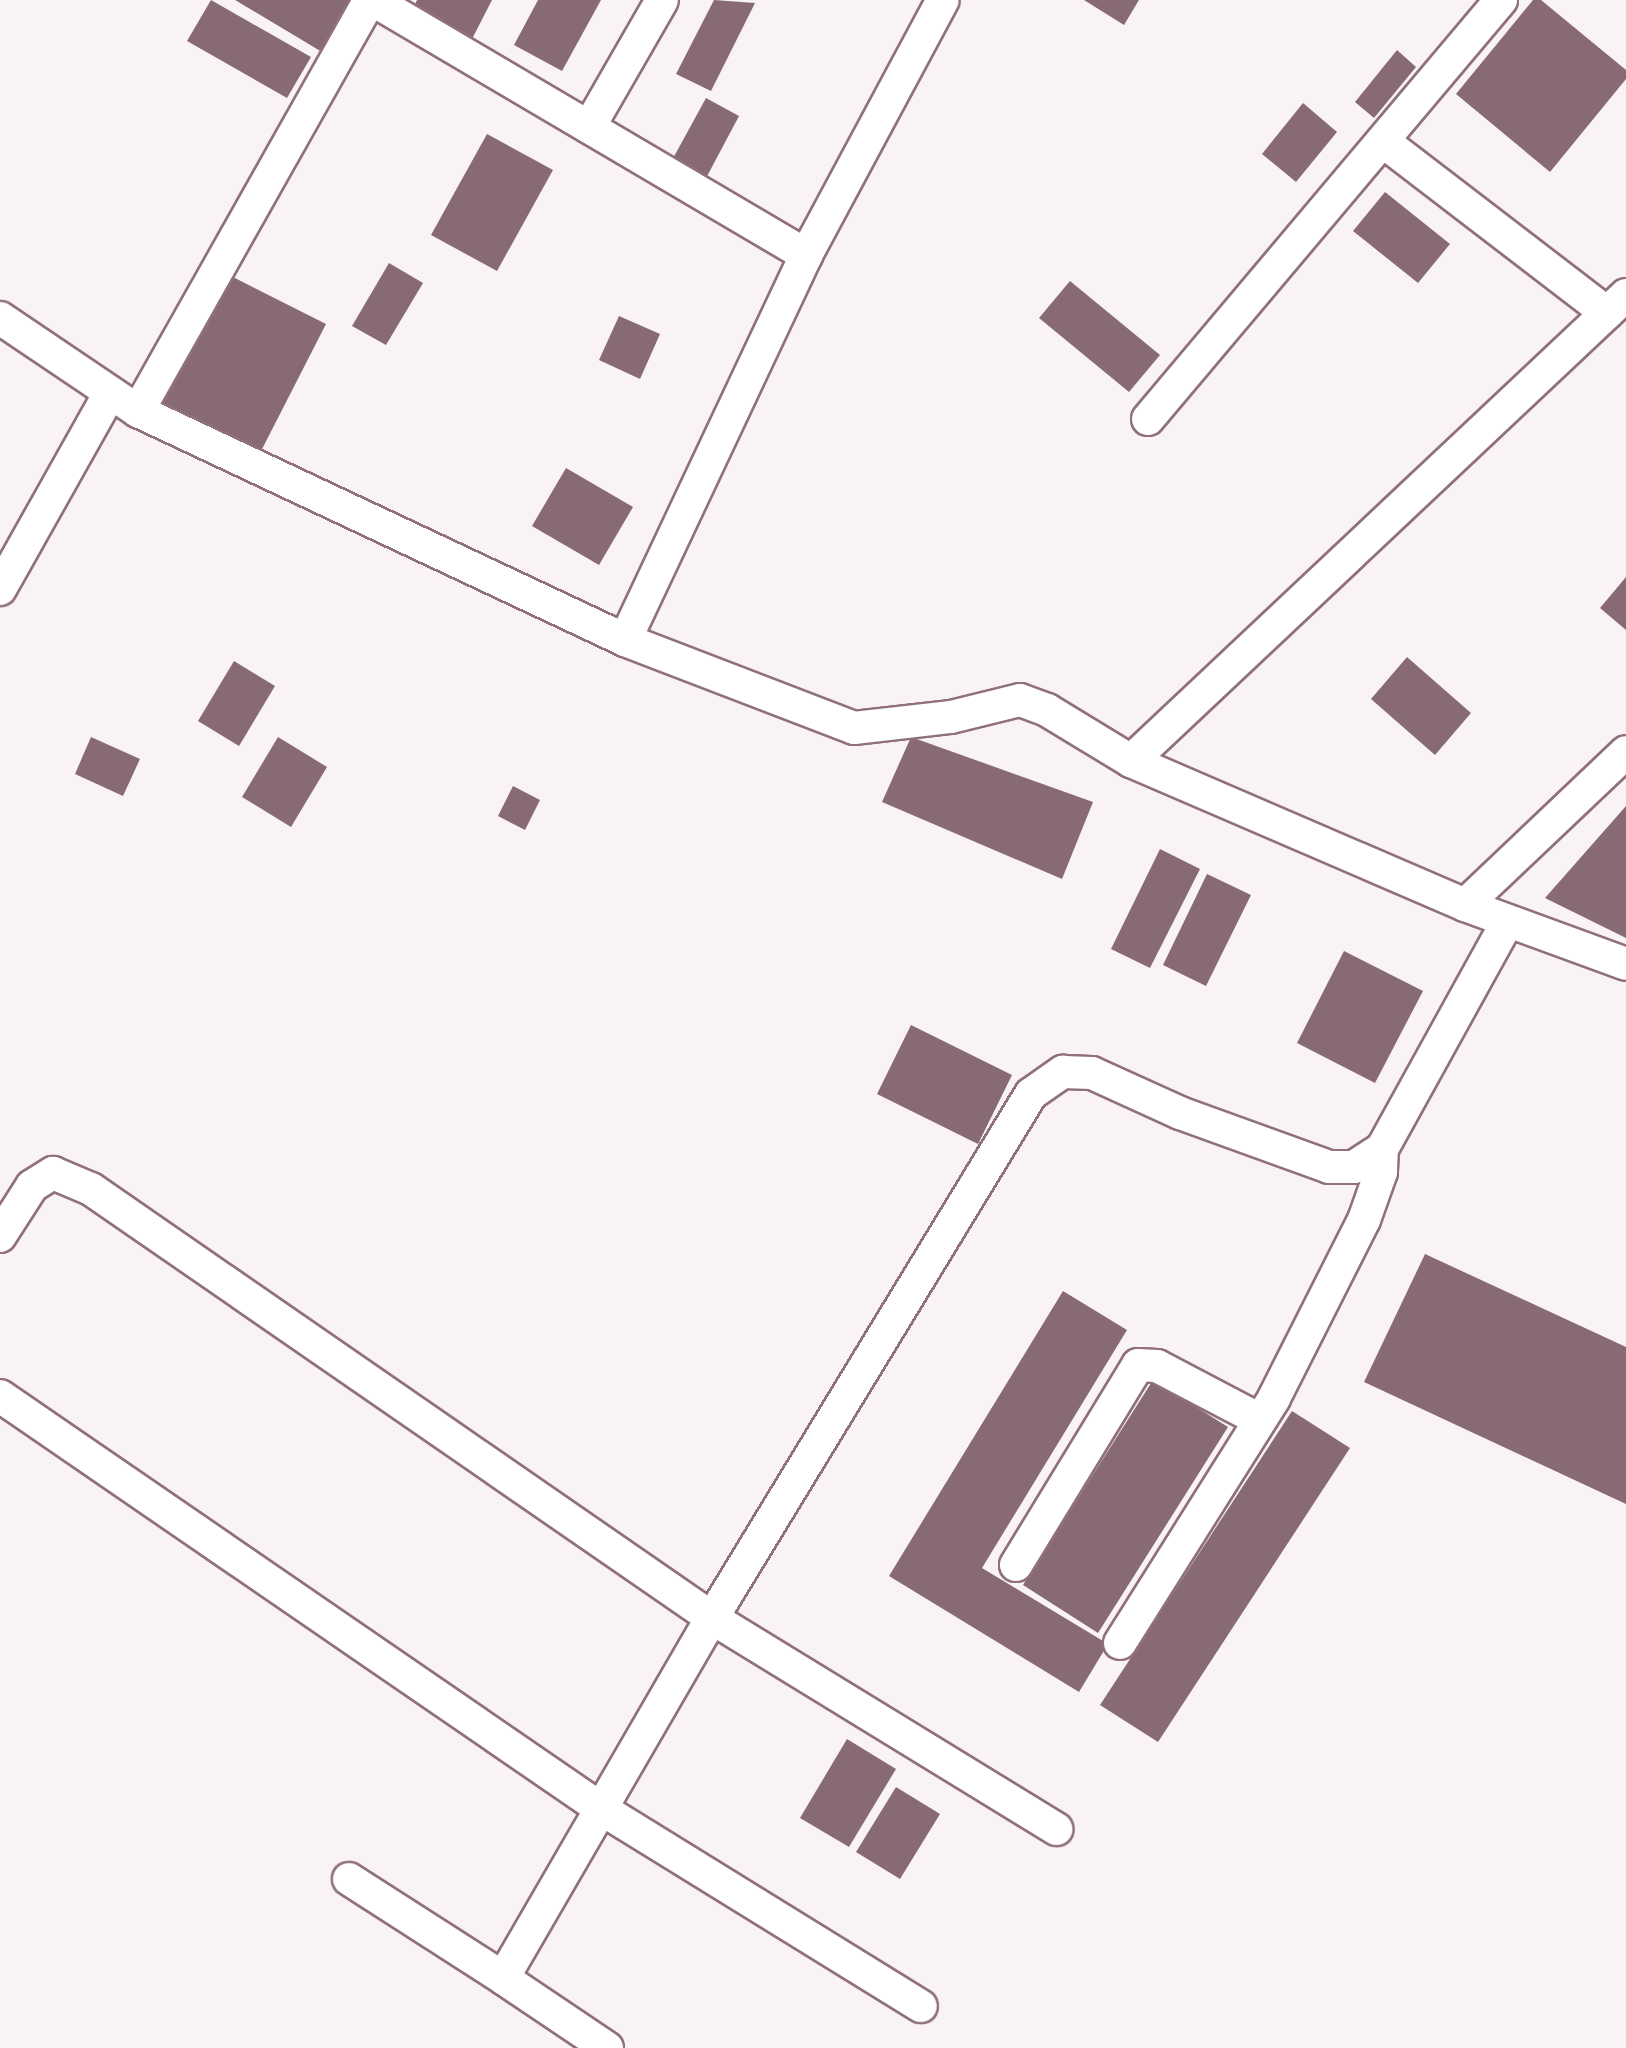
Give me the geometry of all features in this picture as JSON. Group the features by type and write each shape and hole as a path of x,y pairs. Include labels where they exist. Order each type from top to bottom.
{"street":[{"path":"138,411 372,0 806,255"},
{"path":"589,127 662,0"},
{"path":"625,640 806,255 943,0"},
{"path":"1148,419 1501,0"},
{"path":"1131,761 1616,304 1384,142"},
{"path":"0,318 138,411 625,640 854,728 951,717 1020,700 1047,710 1131,761 1465,905 1626,964"},
{"path":"0,589 110,393"},
{"path":"1465,905 1626,752"},
{"path":"1120,1643 1260,1420 1364,1220 1381,1172 1382,1149 1508,921"},
{"path":"503,1978 712,1618 1031,1094 1063,1072 1092,1073 1180,1113 1329,1167 1354,1167 1382,1149"},
{"path":"0,1236 32,1186 53,1173 91,1189 712,1618 1056,1829"},
{"path":"1016,1565 1138,1365 1157,1366 1260,1420"},
{"path":"0,1396 600,1808 921,2006"},
{"path":"349,1879 607,2048"}],"building":[{"path":"211,0 311,57 287,98 187,41"},
{"path":"235,0 351,0 322,52"},
{"path":"417,0 492,0 471,41 412,11"},
{"path":"538,0 601,0 562,71 514,45"},
{"path":"714,0 755,3 711,91 676,74"},
{"path":"1084,0 1139,0 1124,25"},
{"path":"1533,0 1541,0 1626,70 1626,79 1550,172 1456,94"},
{"path":"1397,50 1416,67 1374,118 1355,102"},
{"path":"706,98 739,116 705,180 671,162"},
{"path":"1303,103 1337,132 1296,182 1262,154"},
{"path":"487,134 553,170 497,271 431,235"},
{"path":"1385,192 1450,244 1418,283 1353,231"},
{"path":"389,263 423,283 386,345 352,326"},
{"path":"229,275 326,324 259,455 162,406"},
{"path":"1070,281 1160,355 1129,392 1039,318"},
{"path":"619,316 660,334 640,379 599,360"},
{"path":"566,468 633,507 599,565 532,526"},
{"path":"1626,577 1626,630 1600,608"},
{"path":"1407,657 1471,713 1435,755 1371,699"},
{"path":"234,661 275,686 239,746 198,721"},
{"path":"91,737 140,759 123,796 75,774"},
{"path":"278,737 327,767 291,827 242,797"},
{"path":"911,737 1093,802 1062,879 882,802"},
{"path":"513,786 540,800 525,830 498,816"},
{"path":"1626,806 1626,938 1545,898"},
{"path":"1160,849 1200,869 1150,968 1111,949"},
{"path":"1207,874 1251,895 1206,986 1163,965"},
{"path":"1344,951 1423,991 1375,1083 1297,1043"},
{"path":"911,1025 1012,1075 978,1144 877,1094"},
{"path":"1425,1254 1626,1347 1626,1504 1364,1382"},
{"path":"1063,1291 1127,1330 982,1568 1108,1644 1079,1692 889,1576"},
{"path":"1153,1380 1228,1427 1098,1633 1023,1585"},
{"path":"1292,1411 1350,1448 1158,1742 1100,1705"},
{"path":"847,1739 896,1769 849,1847 800,1818"},
{"path":"896,1787 940,1814 900,1879 856,1852"}]}
